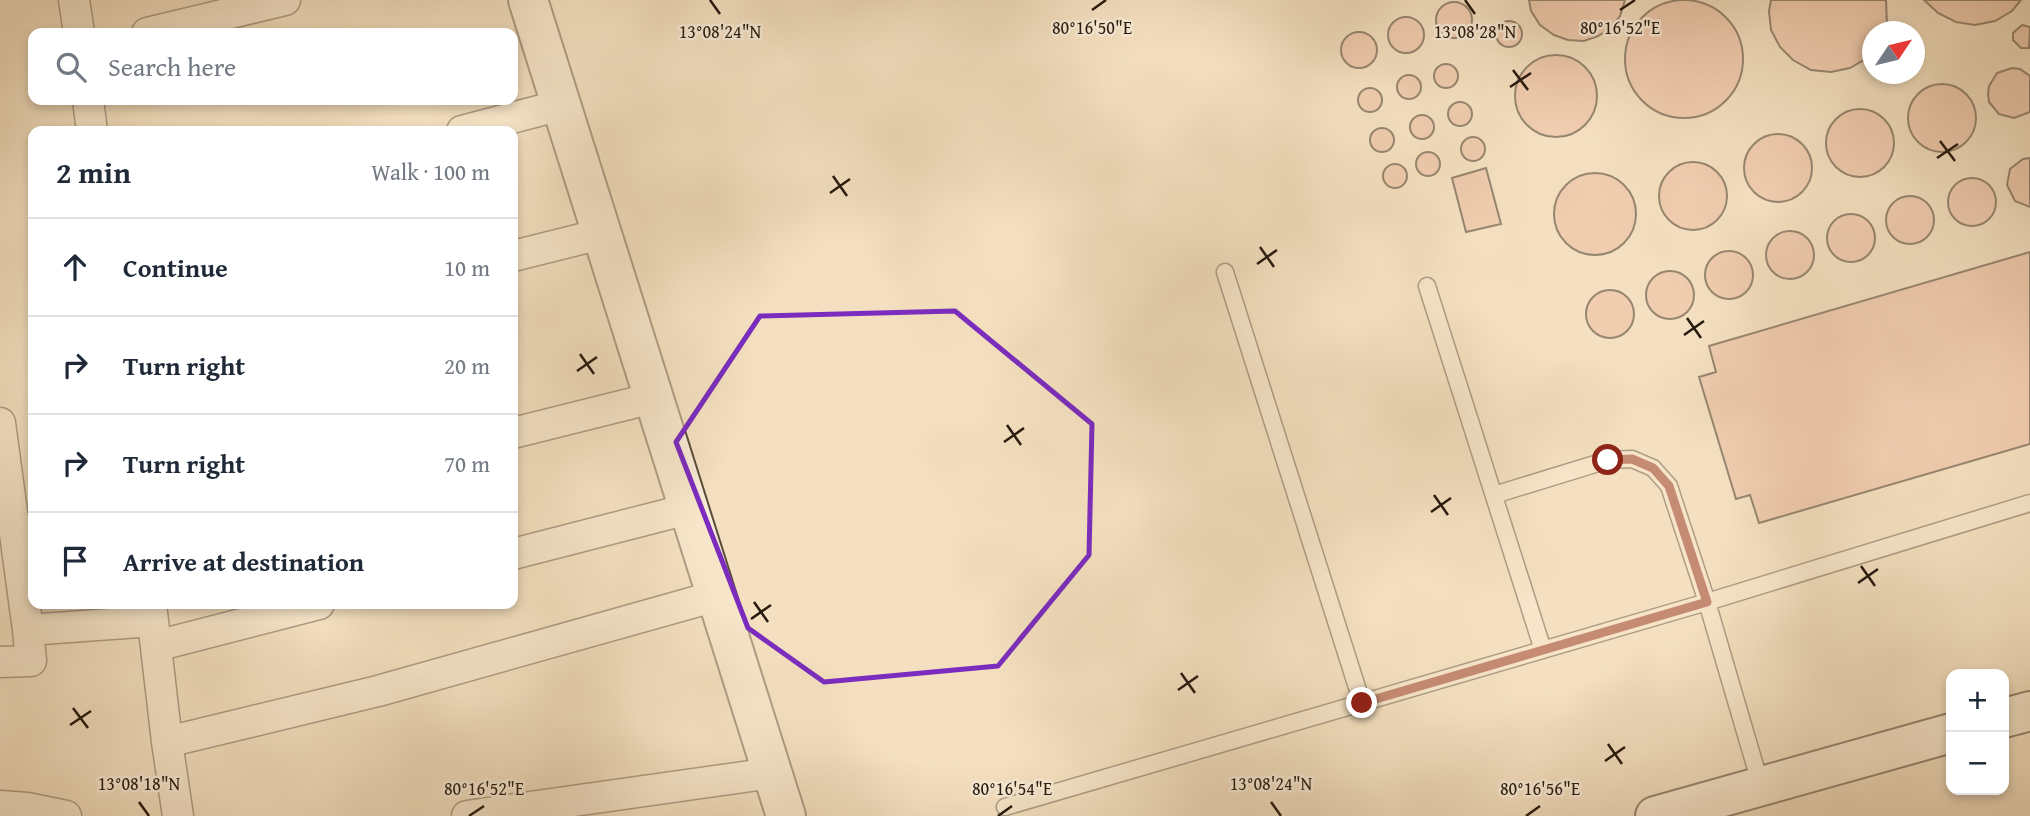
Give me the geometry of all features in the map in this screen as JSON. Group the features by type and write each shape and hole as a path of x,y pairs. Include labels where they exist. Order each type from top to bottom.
{"street":[{"path":"75,0 78,28"},
{"path":"168,28 285,0"},
{"path":"528,0 786,816"},
{"path":"89,105 91,126"},
{"path":"482,126 561,106"},
{"path":"518,256 601,234"},
{"path":"518,432 653,398"},
{"path":"0,423 31,661 0,663"},
{"path":"518,553 688,509"},
{"path":"167,742 378,691 716,596"},
{"path":"28,630 154,623 276,609"},
{"path":"154,623 178,816"},
{"path":"2009,717 2030,711"},
{"path":"1655,816 1946,734"},
{"path":"467,816 772,774"},
{"path":"0,806 66,816"}],"lane":[{"path":"1225,272 1362,703"},
{"path":"1427,286 1543,650"},
{"path":"1494,495 1608,460 1632,459 1653,468 1669,486 1707,602 1761,786"},
{"path":"1005,807 1707,602 2030,503"}],"highlighted area":[{"path":"955,311 1092,424 1089,555 998,666 824,682 748,628 676,442 760,316"}],"building":[{"path":"1529,0 1625,0 1620,16 1611,28 1584,41 1568,40 1554,35 1540,25 1531,11"},
{"path":"1684,0 1707,4 1726,17 1739,36 1743,59 1739,82 1726,101 1707,114 1684,118 1661,114 1642,101 1629,82 1625,59 1629,36 1642,17 1661,4"},
{"path":"1771,0 1886,0 1887,21 1862,21 1862,61 1850,68 1831,72 1811,70 1793,60 1780,47 1771,30"},
{"path":"1924,0 2021,0 2012,11 1995,21 1975,25 1956,22 1938,13"},
{"path":"1454,2 1467,7 1472,20 1467,33 1454,38 1441,33 1436,20 1441,7"},
{"path":"1406,17 1419,22 1424,35 1419,48 1406,53 1393,48 1388,35 1393,22"},
{"path":"1509,21 1518,25 1522,34 1518,43 1509,47 1500,43 1496,34 1500,25"},
{"path":"2022,25 2030,27 2029,48 2021,48 2013,40 2013,33"},
{"path":"1359,32 1372,37 1377,50 1372,63 1359,68 1346,63 1341,50 1346,37"},
{"path":"1556,55 1572,58 1585,67 1594,80 1597,96 1594,112 1585,125 1572,134 1556,137 1540,134 1527,125 1518,112 1515,96 1518,80 1527,67 1540,58"},
{"path":"1446,64 1455,67 1458,76 1455,85 1446,88 1437,85 1434,76 1437,67"},
{"path":"2012,68 2020,69 2030,76 2030,112 2014,118 1999,114 1989,102 1988,94 1989,86 1997,73"},
{"path":"1409,75 1418,78 1421,87 1418,96 1409,99 1400,96 1397,87 1400,78"},
{"path":"1942,84 1955,87 1966,94 1973,105 1976,118 1973,131 1966,142 1955,149 1942,152 1929,149 1918,142 1911,131 1908,118 1911,105 1918,94 1929,87"},
{"path":"1365,88 1375,88 1382,95 1382,105 1375,112 1365,112 1358,105 1358,95"},
{"path":"1455,102 1465,102 1472,109 1472,119 1465,126 1455,126 1448,119 1448,109"},
{"path":"1860,109 1873,112 1884,119 1891,130 1894,143 1891,156 1884,167 1873,174 1860,177 1847,174 1836,167 1829,156 1826,143 1829,130 1836,119 1847,112"},
{"path":"1422,115 1431,118 1434,127 1431,136 1422,139 1413,136 1410,127 1413,118"},
{"path":"1377,128 1387,128 1394,135 1394,145 1387,152 1377,152 1370,145 1370,135"},
{"path":"1778,134 1791,137 1802,144 1809,155 1812,168 1809,181 1802,192 1791,199 1778,202 1765,199 1754,192 1747,181 1744,168 1747,155 1754,144 1765,137"},
{"path":"1473,137 1482,140 1485,149 1482,158 1473,161 1464,158 1461,149 1464,140"},
{"path":"1423,152 1433,152 1440,159 1440,169 1433,176 1423,176 1416,169 1416,159"},
{"path":"2030,158 2030,207 2015,201 2007,185 2010,169 2023,159"},
{"path":"1693,162 1706,165 1717,172 1724,183 1727,196 1724,209 1717,220 1706,227 1693,230 1680,227 1669,220 1662,209 1659,196 1662,183 1669,172 1680,165"},
{"path":"1395,164 1404,167 1407,176 1404,185 1395,188 1386,185 1383,176 1386,167"},
{"path":"1486,168 1501,224 1466,232 1452,178"},
{"path":"1595,173 1611,176 1624,185 1633,198 1636,214 1633,230 1624,243 1611,252 1595,255 1579,252 1566,243 1557,230 1554,214 1557,198 1566,185 1579,176"},
{"path":"1972,178 1981,179 1989,185 1995,193 1995,211 1989,219 1981,225 1972,226 1963,225 1955,219 1949,211 1948,202 1949,193 1955,185 1963,179"},
{"path":"1910,196 1919,197 1927,203 1933,211 1933,229 1927,237 1919,243 1910,244 1901,243 1893,237 1887,229 1886,220 1887,211 1893,203 1901,197"},
{"path":"1851,214 1860,215 1868,221 1874,229 1874,247 1868,255 1860,261 1851,262 1842,261 1834,255 1828,247 1827,238 1828,229 1834,221 1842,215"},
{"path":"1790,231 1799,232 1807,238 1813,246 1813,264 1807,272 1799,278 1790,279 1781,278 1773,272 1767,264 1766,255 1767,246 1773,238 1781,232"},
{"path":"1729,251 1746,258 1753,275 1746,292 1729,299 1712,292 1705,275 1712,258"},
{"path":"2030,252 2030,444 1759,523 1750,495 1736,499 1699,377 1716,372 1709,346"},
{"path":"1670,271 1679,272 1687,278 1693,286 1693,304 1687,312 1679,318 1670,319 1661,318 1653,312 1647,304 1646,295 1647,286 1653,278 1661,272"},
{"path":"1610,290 1619,291 1627,297 1633,305 1633,323 1627,331 1619,337 1610,338 1601,337 1593,331 1587,323 1586,314 1587,305 1593,297 1601,291"}],"route":[{"path":"1362,703 1707,602 1669,486 1653,468 1632,459 1608,460"}]}
